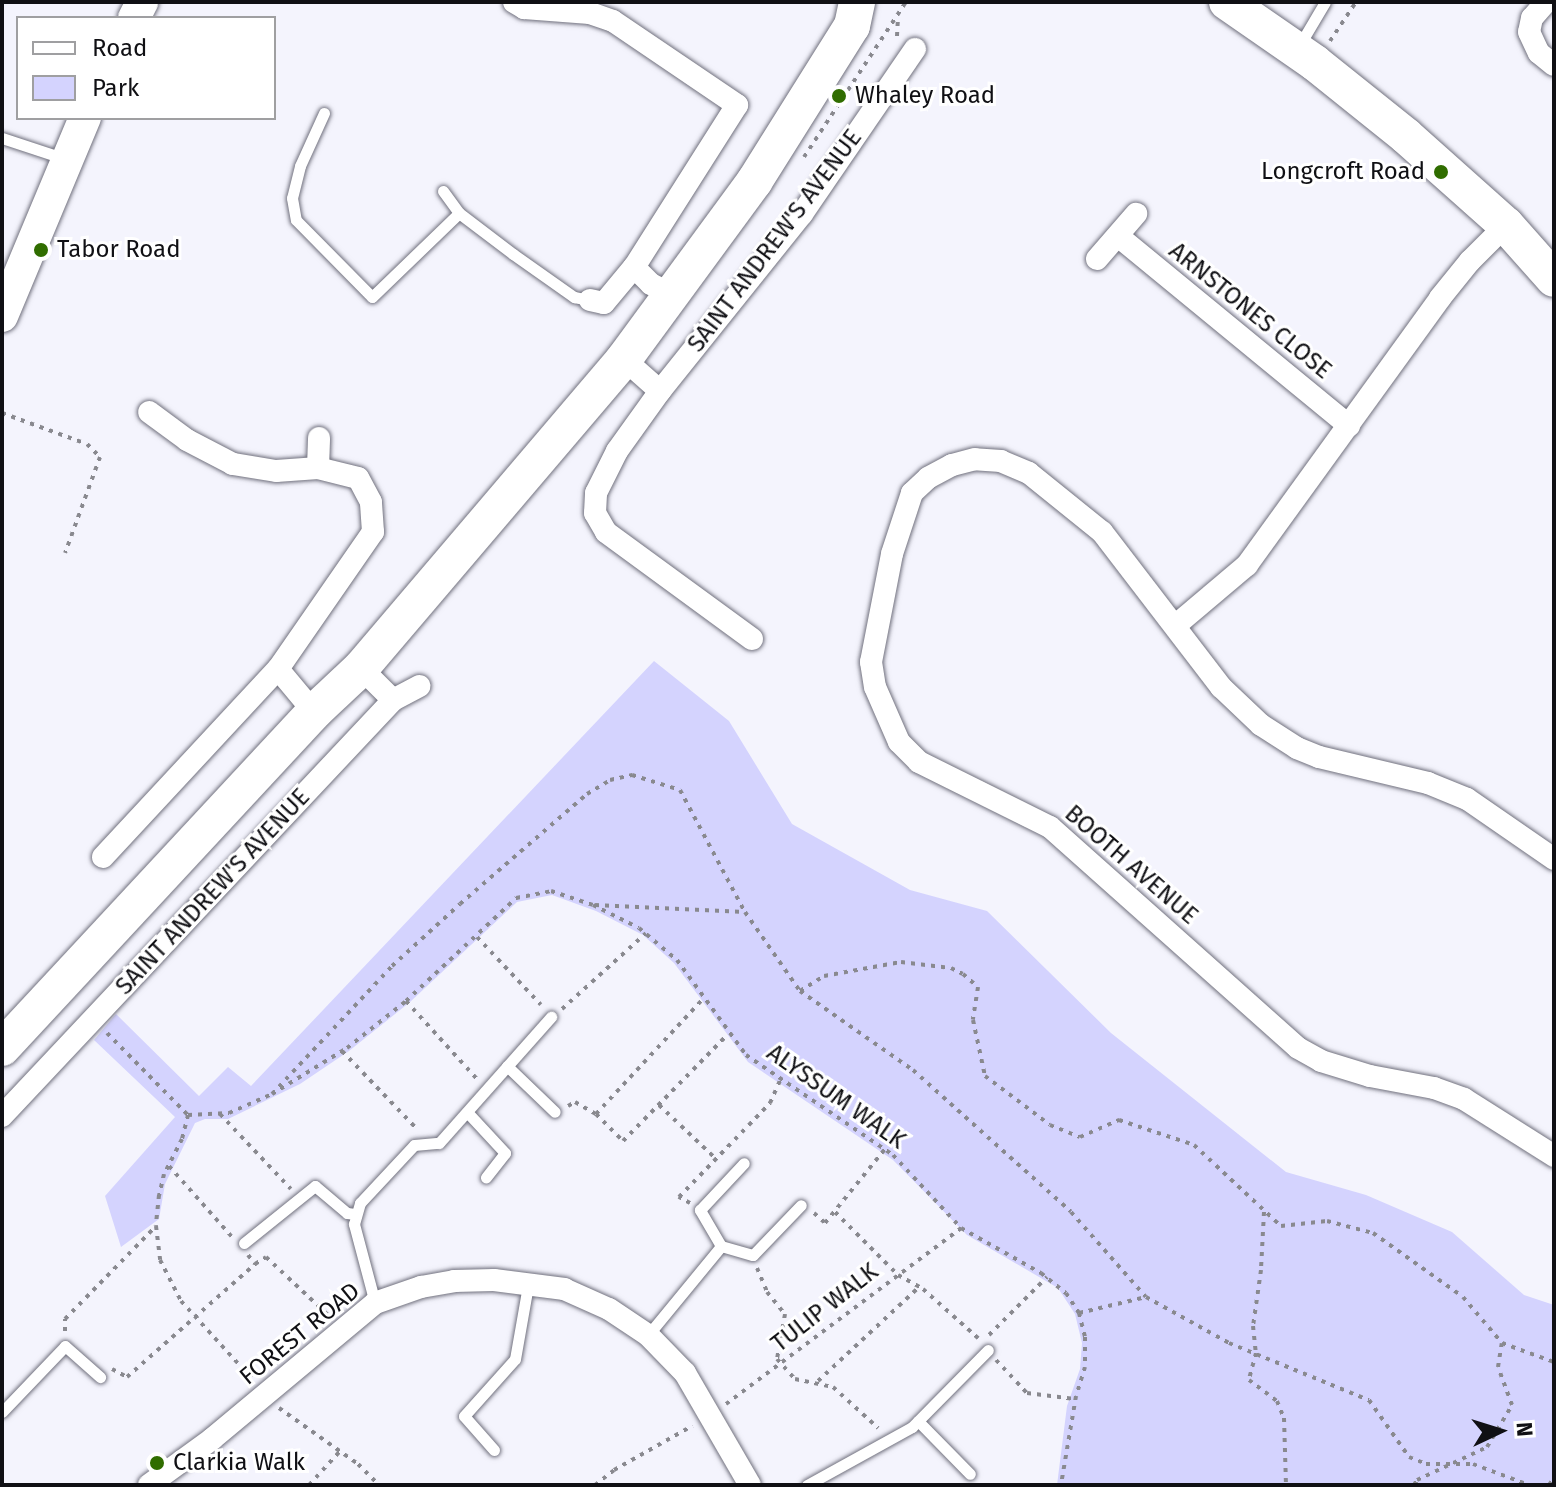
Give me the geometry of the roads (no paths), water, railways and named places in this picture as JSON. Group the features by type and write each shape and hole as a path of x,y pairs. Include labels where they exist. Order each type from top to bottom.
{"main road":[{"path":"1227,2 1306,56 1406,136 1506,225 1554,279"},
{"name":"SAINT ANDREW'S AVENUE","path":"2,1048 314,712 361,668 624,359 673,295 754,182 854,14 877,14 891,9"}],"street":[{"path":"514,2 524,8 590,13 613,21 737,105 634,267 604,303 590,300"},
{"path":"1546,2 1532,18 1529,32 1539,53 1554,65"},
{"name":"SAINT ANDREW'S AVENUE","path":"752,639 606,532 595,513 596,493 617,451 660,391 802,214 915,49"},
{"path":"4,305 84,120"},
{"path":"1097,259 1136,214"},
{"path":"1176,625 1247,565 1440,298 1470,261 1506,225"},
{"name":"ARNSTONES CLOSE","path":"1118,236 1349,426"},
{"name":"SAINT ANDREW'S AVENUE","path":"634,267 651,284 673,295"},
{"path":"624,359 660,391"},
{"path":"103,857 278,669 373,532 371,502 358,478 318,468 276,471 233,464 187,440 149,412"},
{"path":"318,468 319,438"},
{"name":"BOOTH AVENUE","path":"1554,859 1467,799 1428,783 1343,764 1297,748 1261,725 1221,687 1110,541 1029,473 1001,461 975,459 928,478 912,493 900,521 871,662 875,687 899,742 919,762 1050,827 1298,1048 1321,1061 1370,1076 1434,1088 1464,1099 1554,1156"},
{"path":"361,668 393,700"},
{"path":"278,669 314,712"},
{"name":"SAINT ANDREW'S AVENUE","path":"2,1116 393,700 419,686"},
{"name":"FOREST ROAD","path":"150,1485 266,1395 375,1303 421,1287 454,1281 494,1280 564,1289 609,1309 648,1335 685,1373 750,1485"}],"lane":[{"path":"1306,56 1325,2"},
{"path":"324,113 300,166 292,198 296,220 372,297 459,213"},
{"path":"2,138 67,159"},
{"path":"443,191 459,213 574,297 590,300"},
{"path":"375,1303 356,1235 355,1214 368,1193 419,1143 439,1143 551,1017"},
{"path":"507,1066 555,1112"},
{"path":"467,1112 505,1153 486,1177"},
{"path":"744,1163 700,1210 721,1246 753,1255 801,1205"},
{"path":"244,1243 315,1186 347,1213 355,1214"},
{"path":"648,1335 721,1246"},
{"path":"494,1450 464,1416 515,1359 528,1285"},
{"path":"2,1412 65,1346 100,1377"},
{"path":"807,1485 918,1421 988,1350"},
{"path":"918,1421 970,1474"}],"place":[{"name":"Whaley Road","path":"839,96"},
{"name":"Longcroft Road","path":"1441,172"},
{"name":"Tabor Road","path":"41,250"},
{"name":"Clarkia Walk","path":"157,1463"}]}
